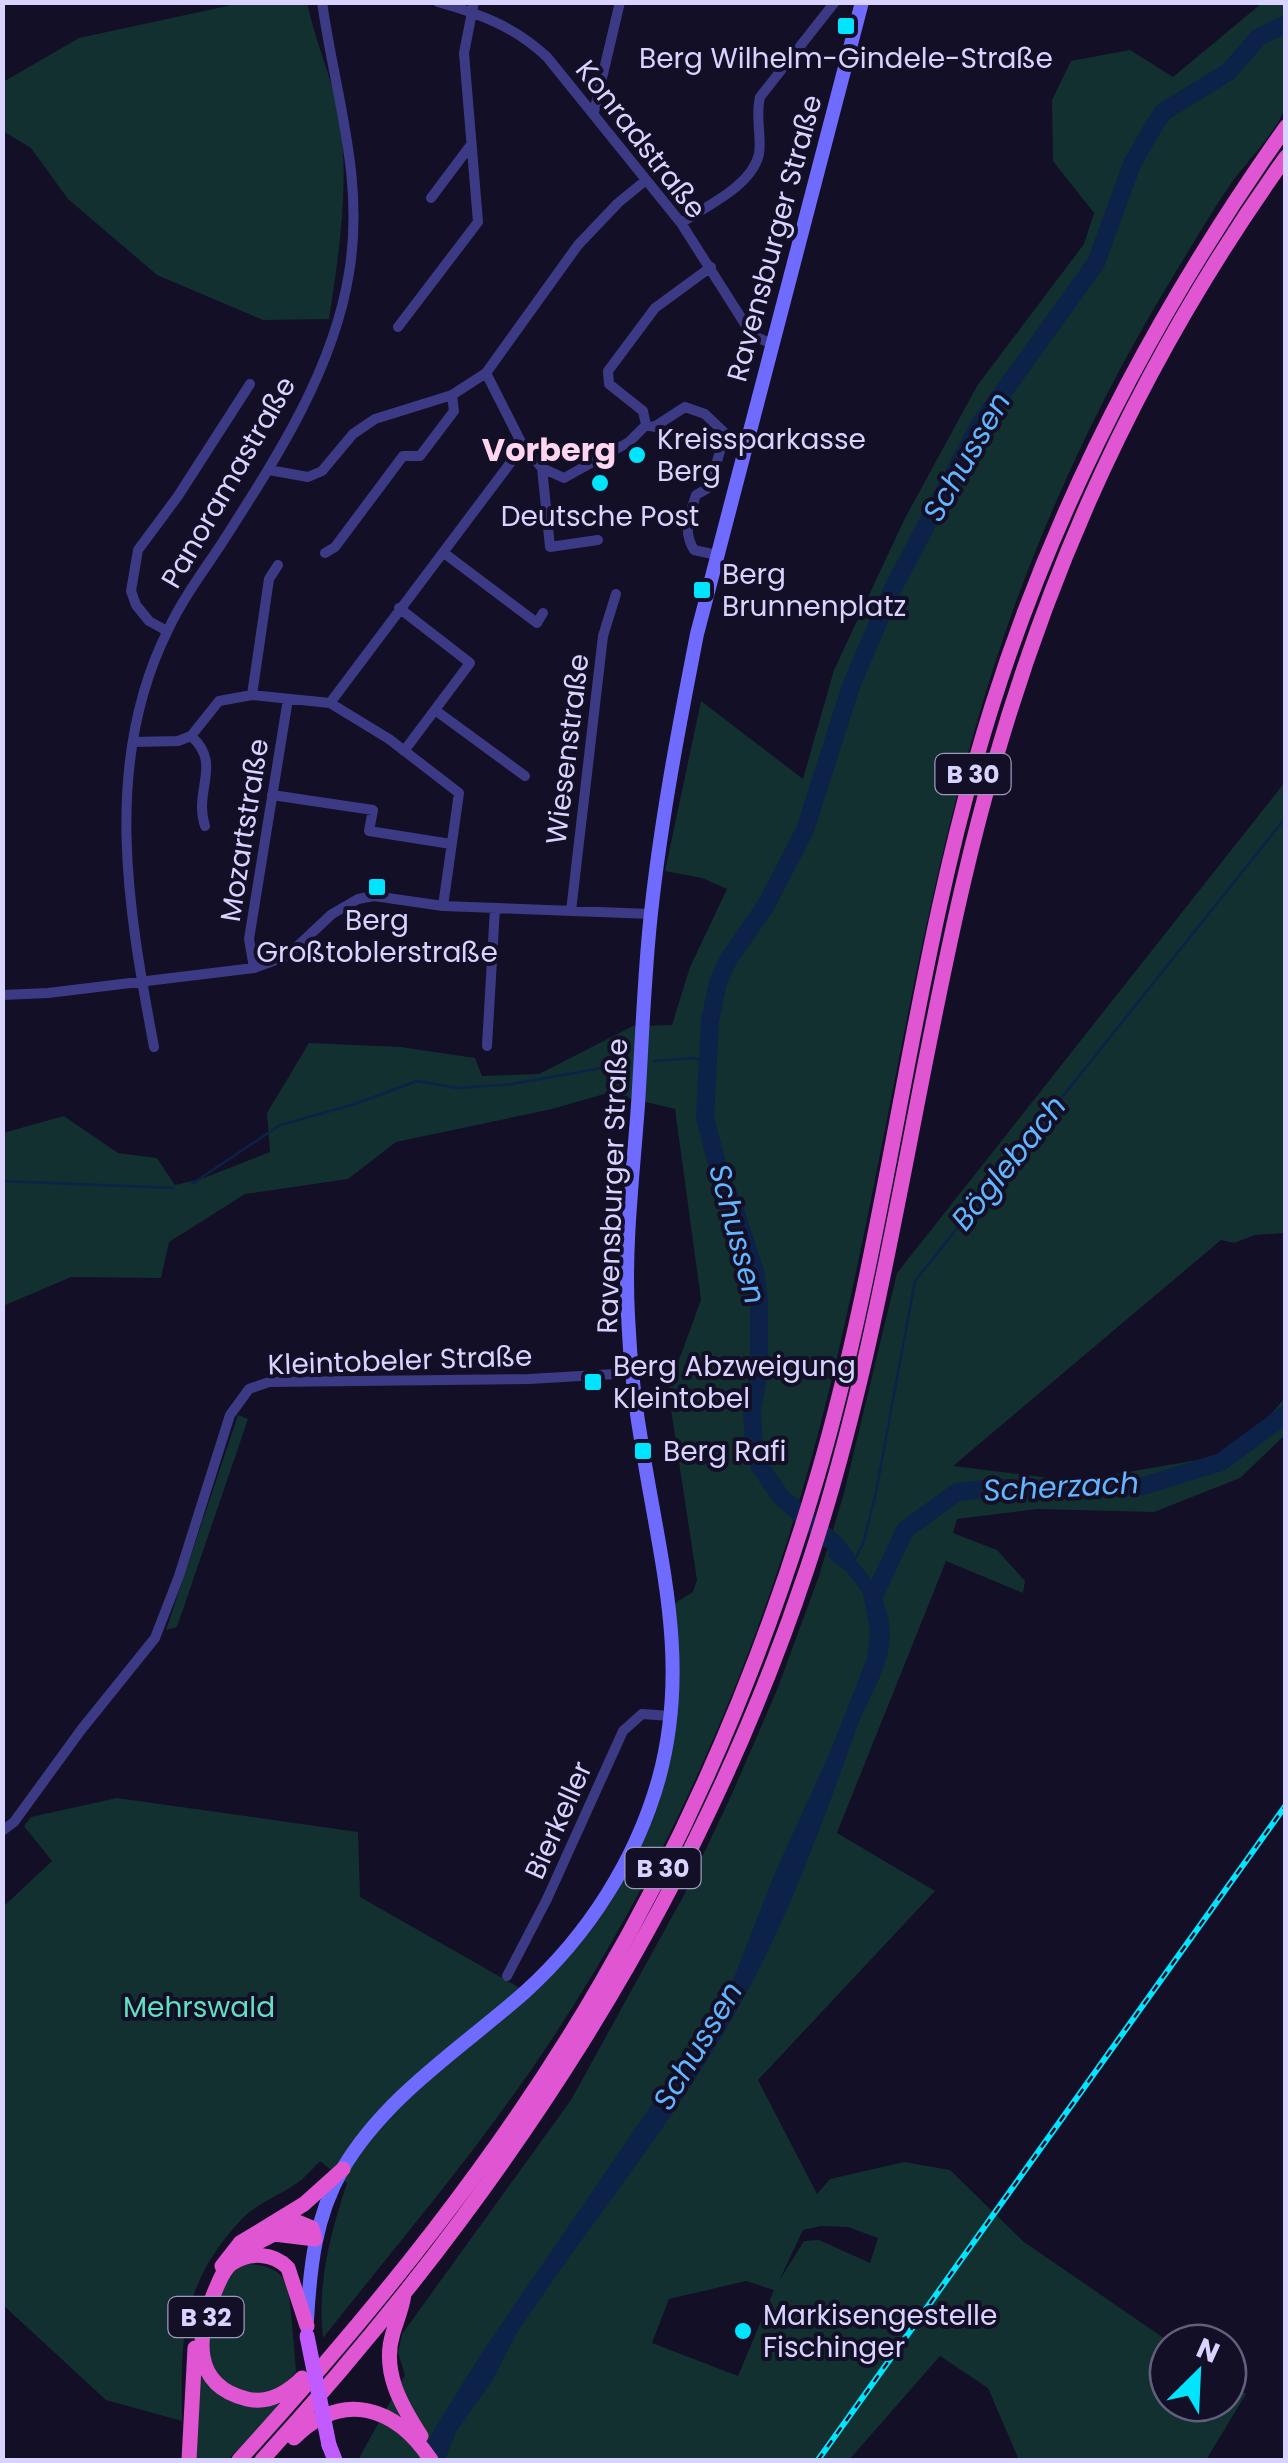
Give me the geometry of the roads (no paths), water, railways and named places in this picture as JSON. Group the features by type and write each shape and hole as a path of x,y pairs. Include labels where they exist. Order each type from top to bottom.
{"highway":[{"name":"B 30","path":"264,2460 504,2164 554,2090 663,1906 720,1792 808,1568 918,1012 963,810 991,708 1067,503 1138,360 1238,194 1286,127"},
{"name":"B 30","path":"239,2460 331,2357 489,2156 601,1983 704,1784 750,1677 792,1557 824,1482 875,1308 963,882 1007,715 1037,628 1118,432 1189,304 1286,157"},
{"path":"190,2460 196,2336 202,2306 226,2260 240,2243 304,2204 343,2170"},
{"path":"230,2264 244,2250 274,2234 314,2239 312,2228 295,2221 262,2228"},
{"name":"B 32","path":"307,2331 294,2277 282,2262 260,2255 230,2264 207,2310 202,2358 217,2384 231,2394 252,2400 271,2399 286,2392 311,2366 331,2357"},
{"name":"B 30","path":"404,2292 390,2350 390,2372 406,2412 434,2460"},
{"path":"264,2460 279,2454 314,2420 329,2412 356,2409 397,2422 434,2460"}],"main road":[{"name":"Ravensburger Straße","path":"307,2331 314,2239 343,2170 393,2106 526,1992 588,1923 628,1858 644,1822 665,1754 672,1716 674,1645 632,1373 628,1310 651,914 677,737 716,555 862,2"},
{"name":"B 32","path":"307,2331 317,2397 335,2460"}],"street":[{"name":"Panoramastraße","path":"154,1047 126,856 126,801 144,691 167,631 268,470 311,390 340,315 350,264 354,225 352,169 322,2"},
{"name":"Konradstraße","path":"438,2 473,7 527,38 594,112 681,223 752,335 772,344"},
{"path":"594,112 620,2"},
{"path":"681,223 750,175 760,152 756,116 760,97 835,2"},
{"path":"398,327 478,222 464,52 473,7"},
{"path":"431,198 470,146"},
{"path":"268,470 308,478 322,471 353,434 375,419 452,395 486,373 578,245 618,202 646,180"},
{"path":"646,424 643,412 609,384 608,371 655,308 711,267"},
{"path":"486,373 523,446 542,468 564,478 629,442 646,424"},
{"path":"167,631 149,621 136,605 131,591 138,550 250,384"},
{"path":"326,553 335,547 402,456 420,456 454,411 452,395"},
{"path":"646,424 654,427 685,407 705,414 725,433 710,487 696,494 686,528 694,550 716,555"},
{"path":"330,703 523,446"},
{"path":"542,468 550,547 598,540"},
{"path":"444,553 537,623 543,613"},
{"path":"252,694 269,579 278,565"},
{"name":"Wiesenstraße","path":"571,911 602,636 616,594"},
{"path":"399,608 470,664 404,751"},
{"path":"133,742 178,742 191,736 220,701 252,694 330,703 459,792 443,906"},
{"name":"Mozartstraße","path":"254,968 248,939 288,698"},
{"path":"435,710 525,776"},
{"path":"191,736 203,746 208,758 200,810 205,826"},
{"path":"272,795 374,810 369,831 452,844"},
{"path":"2,995 254,968 287,956 332,914 358,899 383,896 443,906 651,914"},
{"path":"487,1046 495,908"},
{"name":"Kleintobeler Straße","path":"2,1831 14,1822 81,1730 156,1638 180,1576 230,1415 249,1390 269,1382 528,1379 632,1373"},
{"name":"Bierkeller","path":"507,1976 623,1731 642,1714 672,1716"}],"water":[{"path":"834,1537 879,1592 888,1618 889,1646 776,1935 718,2043 517,2333 492,2381 456,2432 445,2460 419,2460 481,2354 728,1993 867,1658 870,1631 863,1593 847,1572 828,1557"}],"waterway":[{"name":"Schussen","path":"846,1559 836,1545 781,1497 759,1465 754,1447 752,1411 759,1371 755,1272 722,1182 705,1118 710,1021 718,982 728,960 765,907 805,830 851,686 892,590 980,424 1096,263 1132,164 1152,129 1163,112 1228,72 1259,37 1286,24"},
{"name":"Böglebach","path":"855,1559 863,1544 875,1497 915,1281 1286,817"},
{"path":"654,1061 694,1058 707,1063"},
{"path":"192,1184 280,1125 417,1081 458,1088 512,1084 630,1063"},
{"path":"2,1181 173,1188"},
{"name":"Scherzach","path":"873,1598 905,1530 957,1492 1143,1486 1221,1462 1286,1414"}],"railway":[{"path":"818,2460 1286,1805"}],"place":[{"name":"Berg Wilhelm-Gindele-Straße","path":"846,26"},
{"name":"Kreissparkasse Berg","path":"637,455"},
{"name":"Deutsche Post","path":"600,483"},
{"name":"Berg Brunnenplatz","path":"702,590"},
{"name":"Berg Großtoblerstraße","path":"377,887"},
{"name":"Berg Abzweigung Kleintobel","path":"593,1382"},
{"name":"Berg Rafi","path":"643,1451"},
{"name":"Markisengestelle Fischinger","path":"743,2331"}],"district":[{"name":"Vorberg","path":"549,450"}],"park label":[{"name":"Mehrswald","path":"199,2007"}]}
